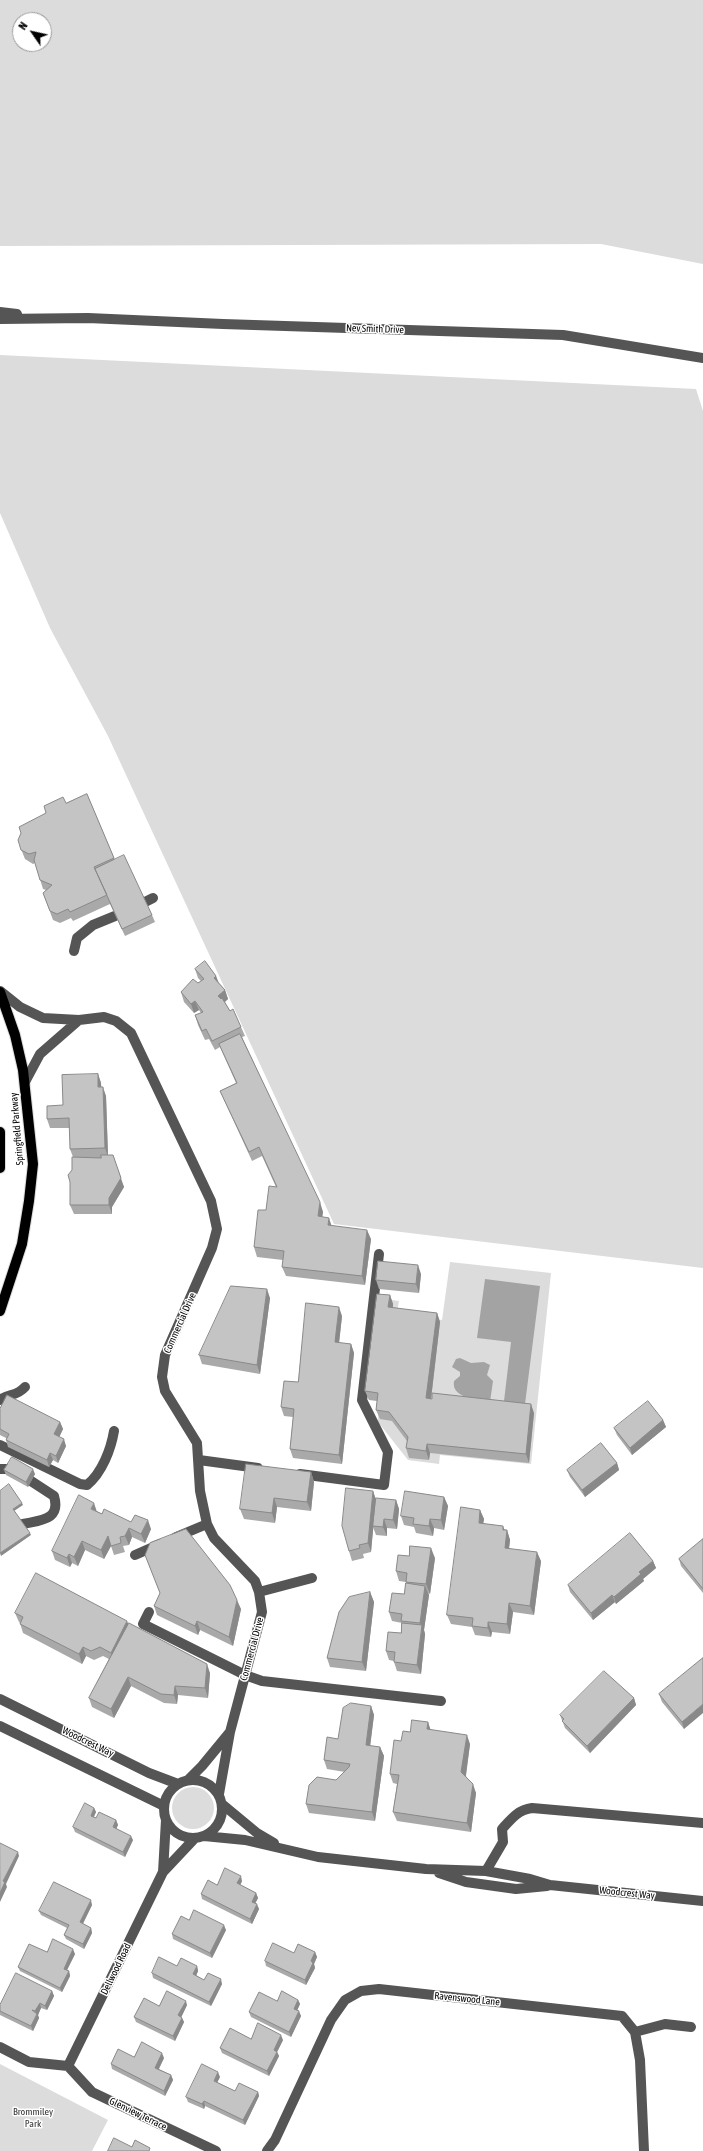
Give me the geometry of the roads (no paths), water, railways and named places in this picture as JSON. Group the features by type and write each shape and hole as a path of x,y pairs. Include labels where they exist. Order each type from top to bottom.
{"main road":[{"name":"Springfield Parkway","path":"0,992 15,1035 25,1082 33,1164 22,1244 0,1311"},
{"name":"Springfield Parkway","path":"0,1132 0,1168"}],"street":[{"name":"Nev Smith Drive","path":"0,312 44,317 563,335 703,358"},
{"name":"Nev Smith Drive","path":"0,319 44,317"},
{"path":"74,951 77,938 93,925 115,916"},
{"name":"Commercial Drive","path":"0,992 20,1007 44,1018 79,1020 104,1017 116,1022 131,1033 202,1179 214,1212 217,1229 212,1248 165,1355 162,1377 165,1391 197,1443 200,1491 207,1524 214,1538 255,1581 259,1592 262,1612 230,1732 220,1799"},
{"path":"25,1082 40,1054 79,1020"},
{"path":"292,1473 384,1485 388,1452 362,1400 379,1254"},
{"path":"0,1400 5,1396 17,1394 25,1387"},
{"path":"0,1445 80,1484 87,1485 94,1480 112,1445 114,1431"},
{"path":"199,1460 269,1470"},
{"path":"23,1524 49,1518 55,1512 57,1504 54,1496 31,1481"},
{"path":"135,1555 207,1524"},
{"path":"259,1592 312,1578"},
{"path":"149,1612 143,1624 245,1675 262,1681 441,1700"},
{"name":"Woodcrest Way","path":"0,1698 149,1773 178,1784"},
{"path":"0,1726 164,1806"},
{"name":"Commercial Drive","path":"188,1780 202,1766 230,1732"},
{"path":"188,1780 206,1782 220,1799 222,1814 212,1831 199,1837 178,1834 166,1820 164,1806 168,1793 178,1784 188,1780"},
{"name":"Woodcrest Way","path":"220,1799 256,1833 284,1849"},
{"path":"486,1870 503,1842 502,1829 514,1815 522,1810 532,1808 703,1823"},
{"name":"Dellwood Road","path":"163,1872 166,1820"},
{"name":"Woodcrest Way","path":"199,1837 230,1837 318,1857 426,1869 486,1870 530,1879 550,1885 703,1901"},
{"name":"Dellwood Road","path":"68,2066 163,1872 199,1837"},
{"name":"Woodcrest Way","path":"426,1869 466,1882 516,1889 550,1885"},
{"name":"Ravenswood Lane","path":"267,2151 275,2140 331,2020 345,2000 361,1991 379,1989 412,1994 622,2016 635,2032 640,2060 644,2151"},
{"path":"635,2032 665,2024 692,2027"},
{"path":"0,2048 30,2062 68,2066"},
{"name":"Glenview Terrace","path":"68,2066 92,2092 216,2151"}],"park label":[{"name":"Brommiley Park","path":"33,2118"}]}
